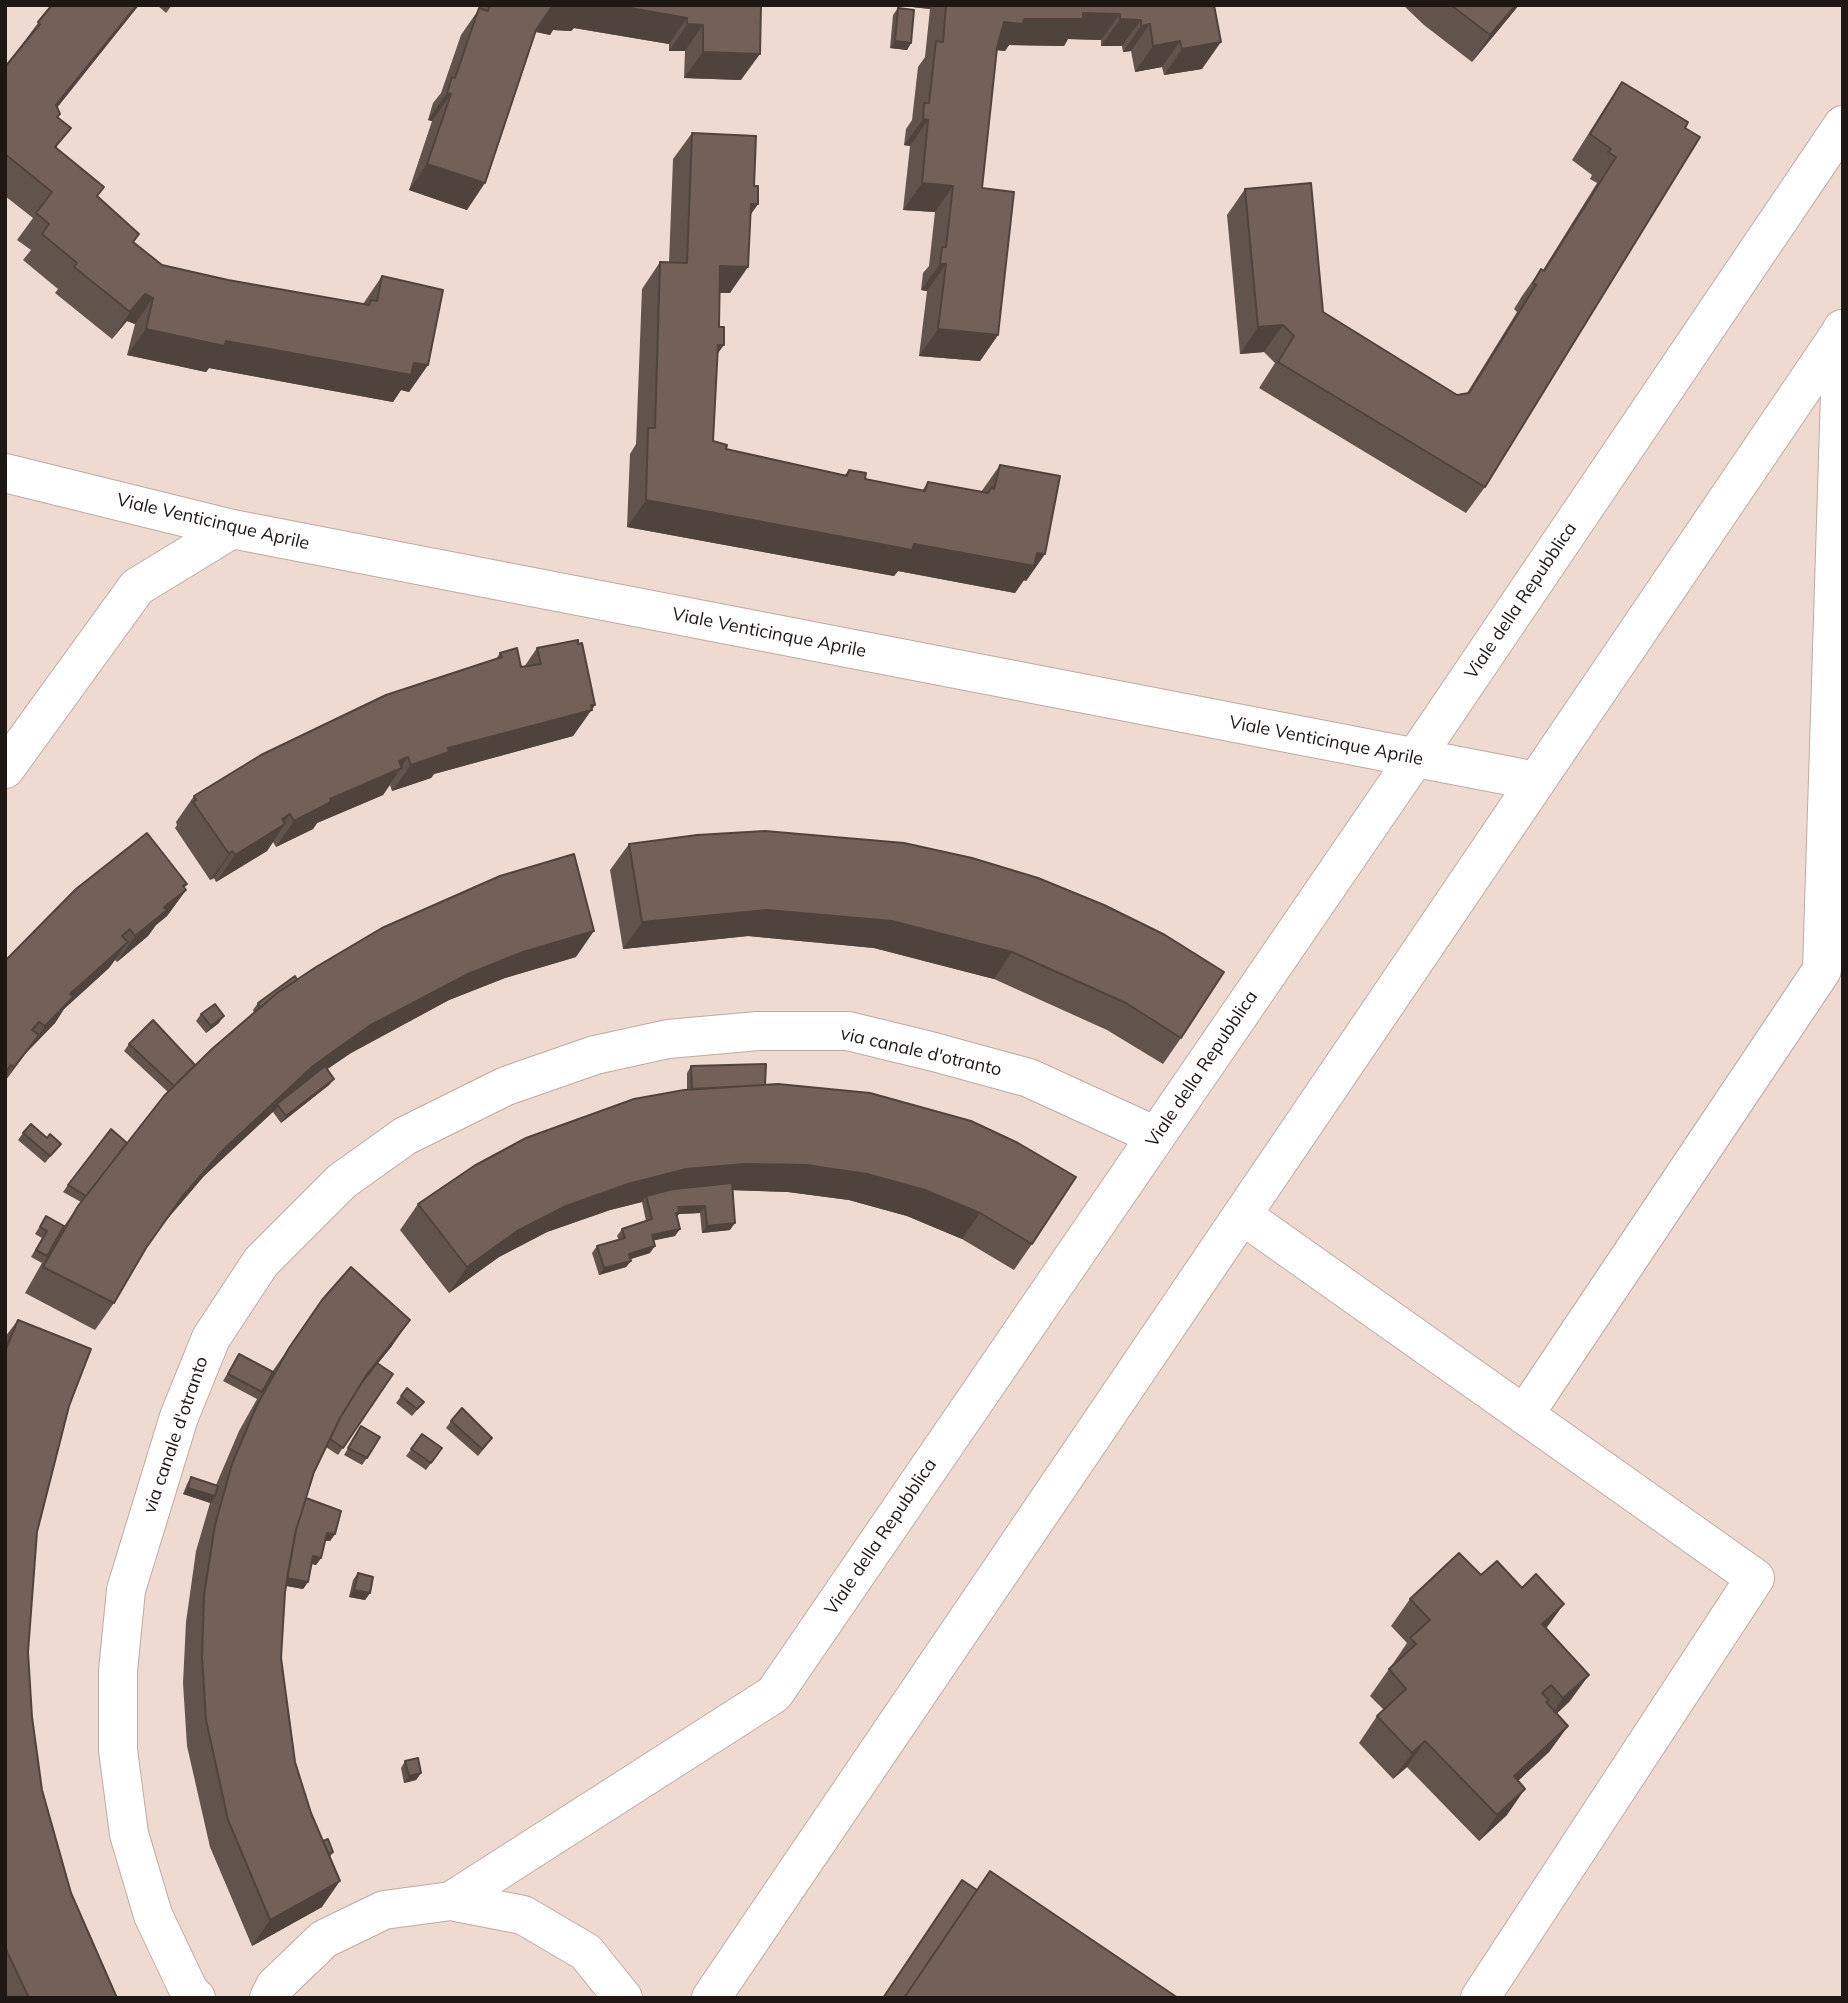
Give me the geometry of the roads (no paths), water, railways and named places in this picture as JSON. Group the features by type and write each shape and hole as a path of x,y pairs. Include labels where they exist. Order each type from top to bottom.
{"street":[{"name":"Viale della Repubblica","path":"451,1901 774,1694 1415,758 1843,125"},
{"path":"711,1998 1843,329"},
{"path":"1524,1415 1822,970 1843,329"},
{"name":"Viale Venticinque Aprile","path":"5,473 232,529 1536,781"},
{"path":"5,769 137,587 232,529"},
{"name":"via canale d'otranto","path":"196,1998 190,1991 153,1915 129,1834 118,1750 118,1671 126,1590 179,1417 211,1338 261,1262 342,1181 405,1136 506,1086 595,1055 668,1039 758,1031 848,1031 934,1052 1029,1078 1156,1136"},
{"path":"1242,1215 1755,1578 1480,1998"},
{"path":"269,1998 275,1986 324,1940 384,1910 451,1901 523,1915 586,1952 624,1998"}]}
